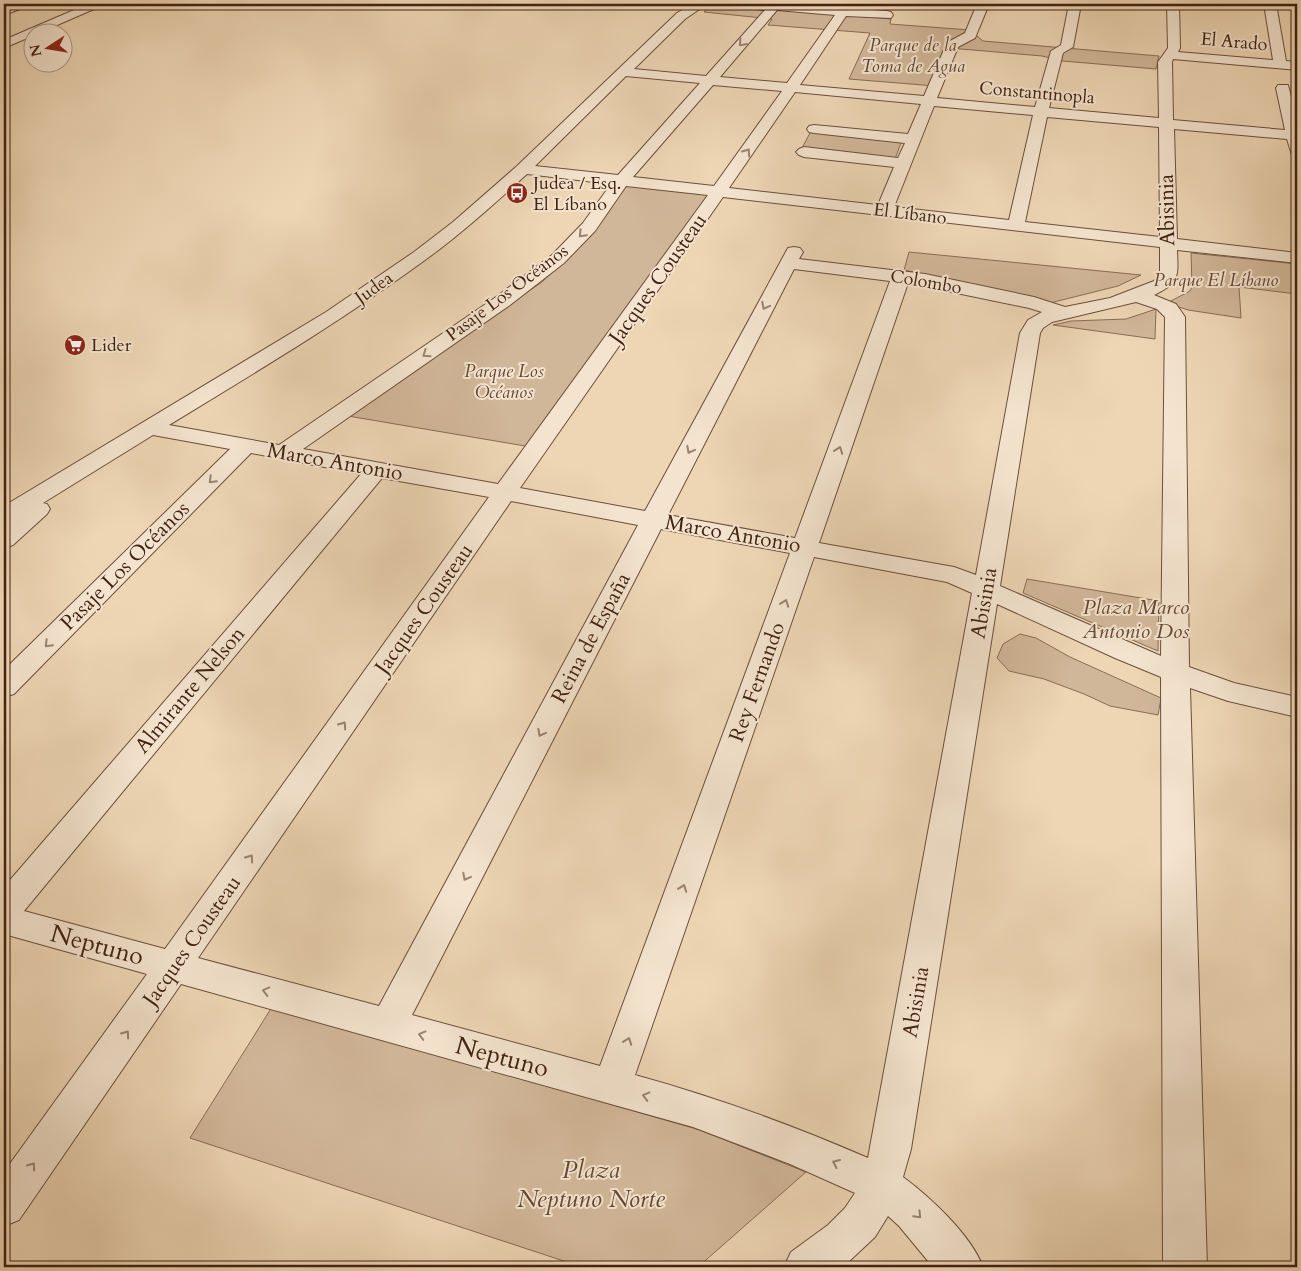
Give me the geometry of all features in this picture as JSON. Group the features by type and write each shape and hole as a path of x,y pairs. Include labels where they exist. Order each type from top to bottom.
{"street":[{"path":"4,12 24,4"},
{"path":"4,44 97,4"},
{"name":"Judea","path":"4,516 333,316 420,256 459,226 523,169 681,16 701,4"},
{"path":"736,4 774,7 801,6 884,20 894,4"},
{"path":"884,211 952,45 967,39 971,35 983,4"},
{"path":"1016,226 1041,112 1058,51 1068,47 1075,4"},
{"name":"Abisinia","path":"806,1267 825,1255 858,1223 872,1205 891,1149 1030,332 1040,320 1062,313 1114,304 1161,285 1168,280 1170,271 1165,62 1174,48 1173,4"},
{"path":"1270,4 1280,64"},
{"name":"Pasaje Los Océanos","path":"284,452 502,301 558,259 589,226 621,180 774,7"},
{"name":"Jacques Cousteau","path":"4,1206 175,966 505,493 720,192 843,12"},
{"name":"El Arado","path":"1168,56 1297,66"},
{"name":"Constantinopla","path":"624,72 1295,136"},
{"path":"1283,88 1295,136 1297,153"},
{"path":"814,129 914,139"},
{"path":"804,152 904,163"},
{"name":"El Líbano","path":"523,169 1297,258"},
{"name":"Colombo","path":"791,257 901,276 1034,303 1062,313"},
{"name":"Reina de España","path":"388,1025 791,257"},
{"name":"Rey Fernando","path":"612,1087 901,276"},
{"path":"1136,296 1168,308 1175,317 1175,672 1185,1267"},
{"name":"Marco Antonio","path":"150,428 954,575 1124,652 1175,672 1228,691 1297,707"},
{"name":"Pasaje Los Océanos","path":"4,687 247,446"},
{"name":"Almirante Nelson","path":"4,911 377,469"},
{"path":"4,540 42,504 58,484"},
{"name":"Neptuno","path":"4,920 693,1109 802,1149 880,1184 914,1211 961,1267"}],"green space":[{"name":"Parque de la Toma de Agua","path":"713,4 891,19 890,24 970,30 983,41 1159,56 1156,69 950,48 935,86 849,79 870,33 768,25 772,19 704,12"},
{"path":"811,131 902,140 895,159 801,150"},
{"name":"Parque Los Océanos","path":"627,184 711,194 531,447 348,416 542,282 559,266"},
{"path":"909,252 1141,275 1118,286 1050,303 904,270"},
{"name":"Parque El Líbano","path":"1191,253 1297,264 1297,294 1239,287 1241,318 1188,310 1167,303 1190,291 1192,287"},
{"path":"1156,309 1155,339 1053,325 1071,321 1126,319"},
{"name":"Plaza Marco Antonio Dos","path":"1027,579 1159,601 1158,651 1023,593"},
{"path":"1020,634 1036,638 1070,657 1161,698 1158,715 1110,706 1044,679 1009,671 997,658 1003,644"},
{"name":"Plaza Neptuno Norte","path":"272,1007 700,1130 806,1172 698,1267 582,1267 190,1138"}],"place":[{"name":"Judea / Esq. El Líbano","path":"517,193"},
{"name":"Lider","path":"75,345"}]}
